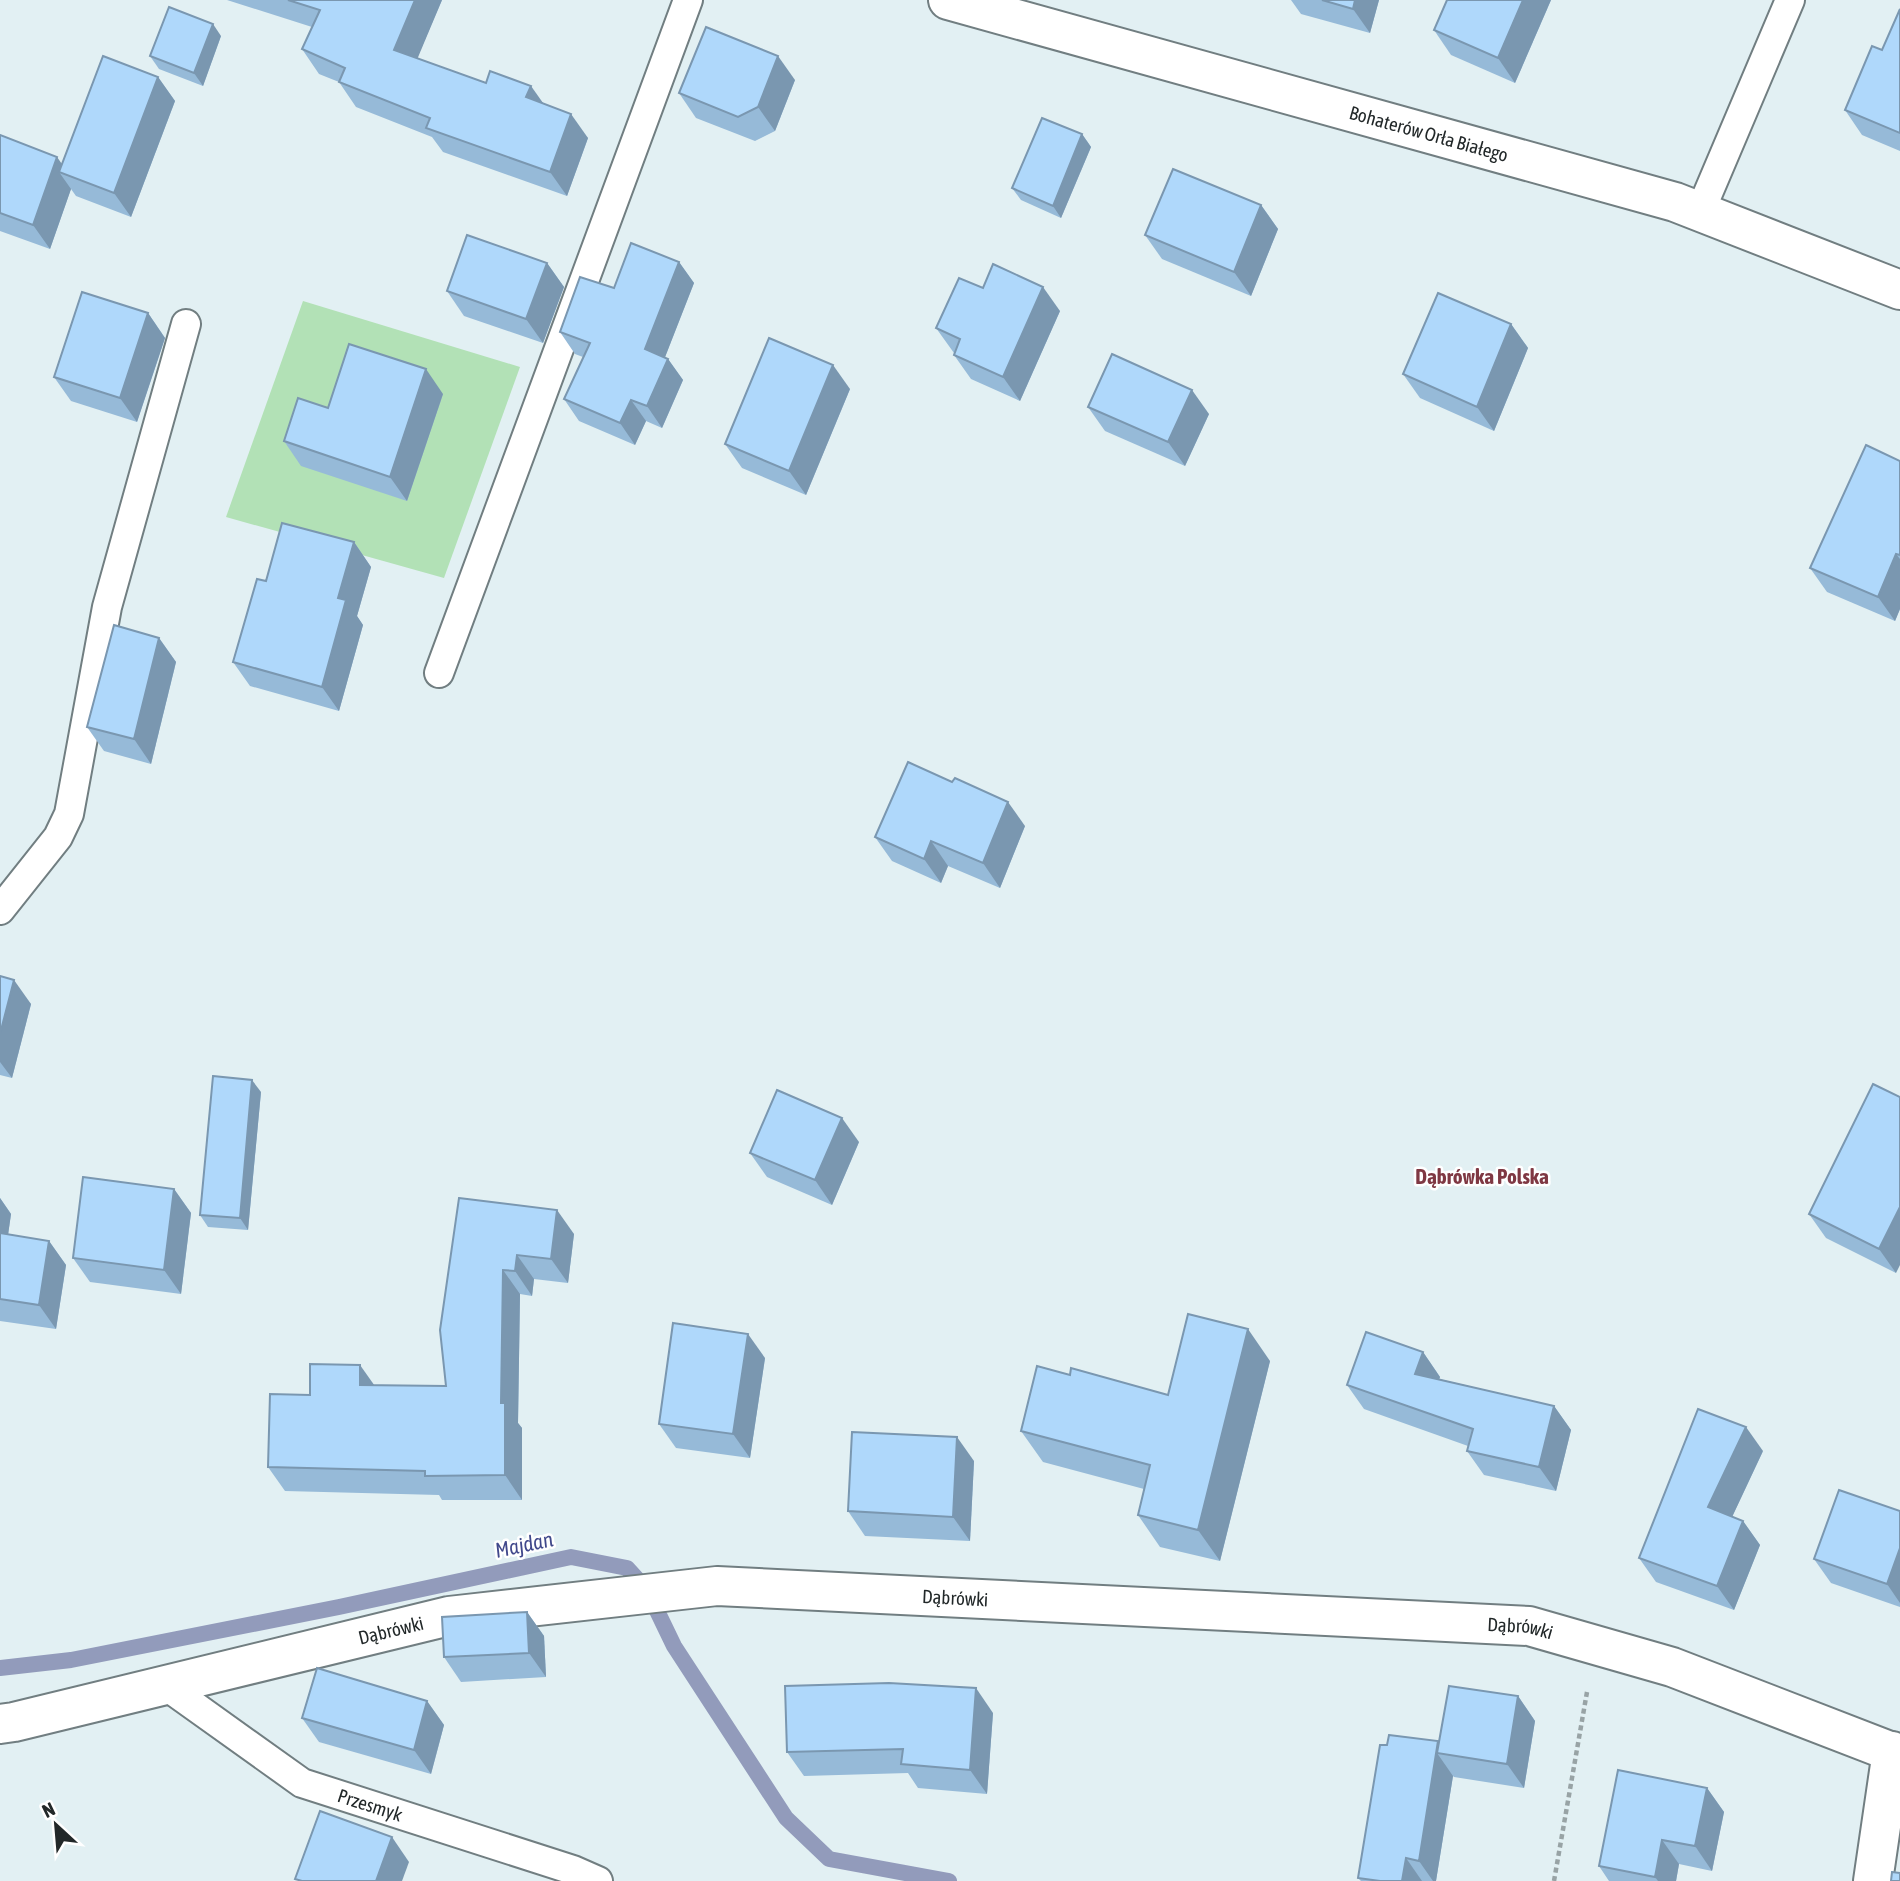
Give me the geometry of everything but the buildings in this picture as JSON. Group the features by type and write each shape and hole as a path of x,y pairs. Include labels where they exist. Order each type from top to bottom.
{"street":[{"name":"Bohaterów Orła Białego","path":"948,0 1675,202 1900,290"},
{"name":"Dąbrówki","path":"0,1724 449,1616 717,1586 1529,1626 1672,1667 1896,1753"},
{"path":"1873,1881 1896,1753"}],"lane":[{"path":"439,673 688,0"},
{"path":"1700,212 1790,0"},
{"path":"0,910 58,837 69,814 107,607 186,324"},
{"name":"Przesmyk","path":"165,1685 302,1783 573,1870 598,1881"}],"path":[{"path":"1553,1881 1596,1646"}],"green space":[{"path":"303,301 520,367 444,578 226,517"}],"waterway":[{"name":"Majdan","path":"0,1668 71,1660 339,1607 571,1557 627,1568 647,1590 674,1646 786,1818 829,1859 949,1881"}],"district":[{"name":"Dąbrówka Polska","path":"1482,1177"}]}
